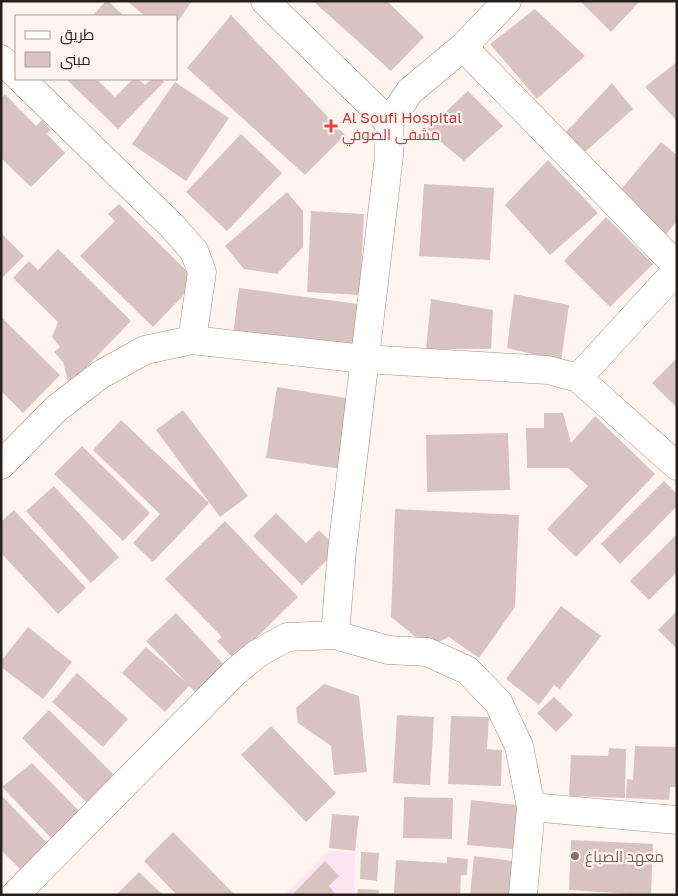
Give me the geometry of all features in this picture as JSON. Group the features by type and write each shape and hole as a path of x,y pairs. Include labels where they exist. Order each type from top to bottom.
{"street":[{"path":"265,1 389,122"},
{"path":"335,635 342,551 389,156 389,122 410,91 463,47 507,1"},
{"path":"463,47 677,268 578,378"},
{"path":"1,59 15,73"},
{"path":"22,80 173,227 194,251 202,272 192,340"},
{"path":"1,465 56,408 100,375 145,350 192,340 364,359 548,370 578,378 677,466"},
{"path":"15,895 236,671 257,654 288,638 335,635 388,650 427,652 467,670 498,702 519,746 530,807 523,895"},
{"path":"530,807 677,820"}],"shaded area":[{"path":"329,850 355,853 354,895 284,895"}],"building":[{"path":"108,1 123,15 93,15"},
{"path":"127,1 192,1 178,21 178,15 144,15"},
{"path":"313,1 387,1 424,37 391,71"},
{"path":"580,1 640,1 611,32"},
{"path":"535,9 585,56 537,99 490,44"},
{"path":"231,15 345,135 305,175 187,68"},
{"path":"677,62 677,121 645,87"},
{"path":"67,80 97,80 115,97 132,80 139,80 145,85 151,80 162,80 164,82 118,129"},
{"path":"175,82 229,118 186,181 132,144"},
{"path":"612,83 633,109 585,152 564,134"},
{"path":"468,91 503,126 464,161 426,130"},
{"path":"5,94 36,126 42,120 51,130 47,134 65,153 31,187 1,158 1,98"},
{"path":"241,134 282,173 227,231 186,192"},
{"path":"661,142 677,155 677,221 666,234 618,193"},
{"path":"548,160 598,213 550,255 505,205"},
{"path":"424,184 494,188 490,260 419,256"},
{"path":"287,192 303,211 303,247 277,274 244,269 225,246"},
{"path":"119,204 197,281 153,327 80,256 115,221 108,214"},
{"path":"311,211 364,214 360,295 307,292"},
{"path":"606,217 653,264 610,307 564,261"},
{"path":"1,233 24,256 1,279"},
{"path":"58,249 131,321 69,385 63,362 54,352 60,347 52,337 58,322 13,278 29,261 38,270"},
{"path":"239,288 358,304 353,350 233,335"},
{"path":"514,294 569,305 561,361 507,348"},
{"path":"431,299 493,310 491,349 426,349"},
{"path":"1,317 60,375 23,413 1,391"},
{"path":"677,358 677,408 652,383"},
{"path":"277,387 352,399 342,469 266,458"},
{"path":"183,410 248,496 220,517 156,430"},
{"path":"544,413 563,413 571,443 595,416 655,474 576,557 547,529 588,486 568,468 527,468 526,428 544,428"},
{"path":"121,420 209,503 153,562 133,543 160,514 93,450"},
{"path":"508,433 510,490 427,492 426,435"},
{"path":"82,446 150,513 123,541 54,474"},
{"path":"664,481 677,494 677,506 620,564 601,544"},
{"path":"54,486 119,557 91,583 26,511"},
{"path":"395,509 519,515 515,607 479,658 449,637 428,647 391,617"},
{"path":"14,510 86,588 58,614 1,553 1,522"},
{"path":"276,513 306,543 319,530 338,549 302,585 253,536"},
{"path":"225,521 298,597 234,659 217,641 222,637 165,579"},
{"path":"677,534 677,572 649,600 630,581"},
{"path":"561,606 601,636 560,689 554,685 539,705 506,679"},
{"path":"677,611 677,649 658,630"},
{"path":"176,613 226,667 197,694 189,686 165,712 122,673 146,647 188,684 146,641"},
{"path":"28,627 72,662 43,699 1,667 1,661"},
{"path":"77,673 128,719 103,747 52,702"},
{"path":"324,684 359,696 367,772 334,775 331,746 298,723 296,708"},
{"path":"554,697 573,715 556,732 537,713"},
{"path":"49,710 116,777 88,804 22,738"},
{"path":"397,715 434,717 430,785 393,783"},
{"path":"451,716 489,717 487,749 502,750 501,786 448,784"},
{"path":"271,726 336,793 306,822 241,755"},
{"path":"635,746 677,747 677,787 670,787 669,800 626,798 627,779 633,780"},
{"path":"609,748 626,749 625,798 569,796 571,755 608,756"},
{"path":"32,763 81,813 54,841 2,787"},
{"path":"1,795 48,844 21,870 1,850"},
{"path":"404,797 453,798 452,839 403,838"},
{"path":"471,800 518,805 514,849 467,845"},
{"path":"332,814 359,816 355,851 329,848"},
{"path":"173,832 235,895 177,895 144,861"},
{"path":"571,840 653,844 651,895 569,890"},
{"path":"361,852 379,853 377,881 360,879"},
{"path":"474,856 515,861 512,895 470,895"},
{"path":"447,857 468,859 467,875 461,875 460,895 394,893 396,860 447,863"},
{"path":"325,861 339,876 329,886 336,895 292,895"},
{"path":"139,872 163,895 116,895"},
{"path":"358,889 379,890 378,895 357,895"}],"place":[{"name":"Al Soufi Hospital مشفى الصوفي","path":"331,126"},
{"name":"معهد الصباغ","path":"575,856"}]}
